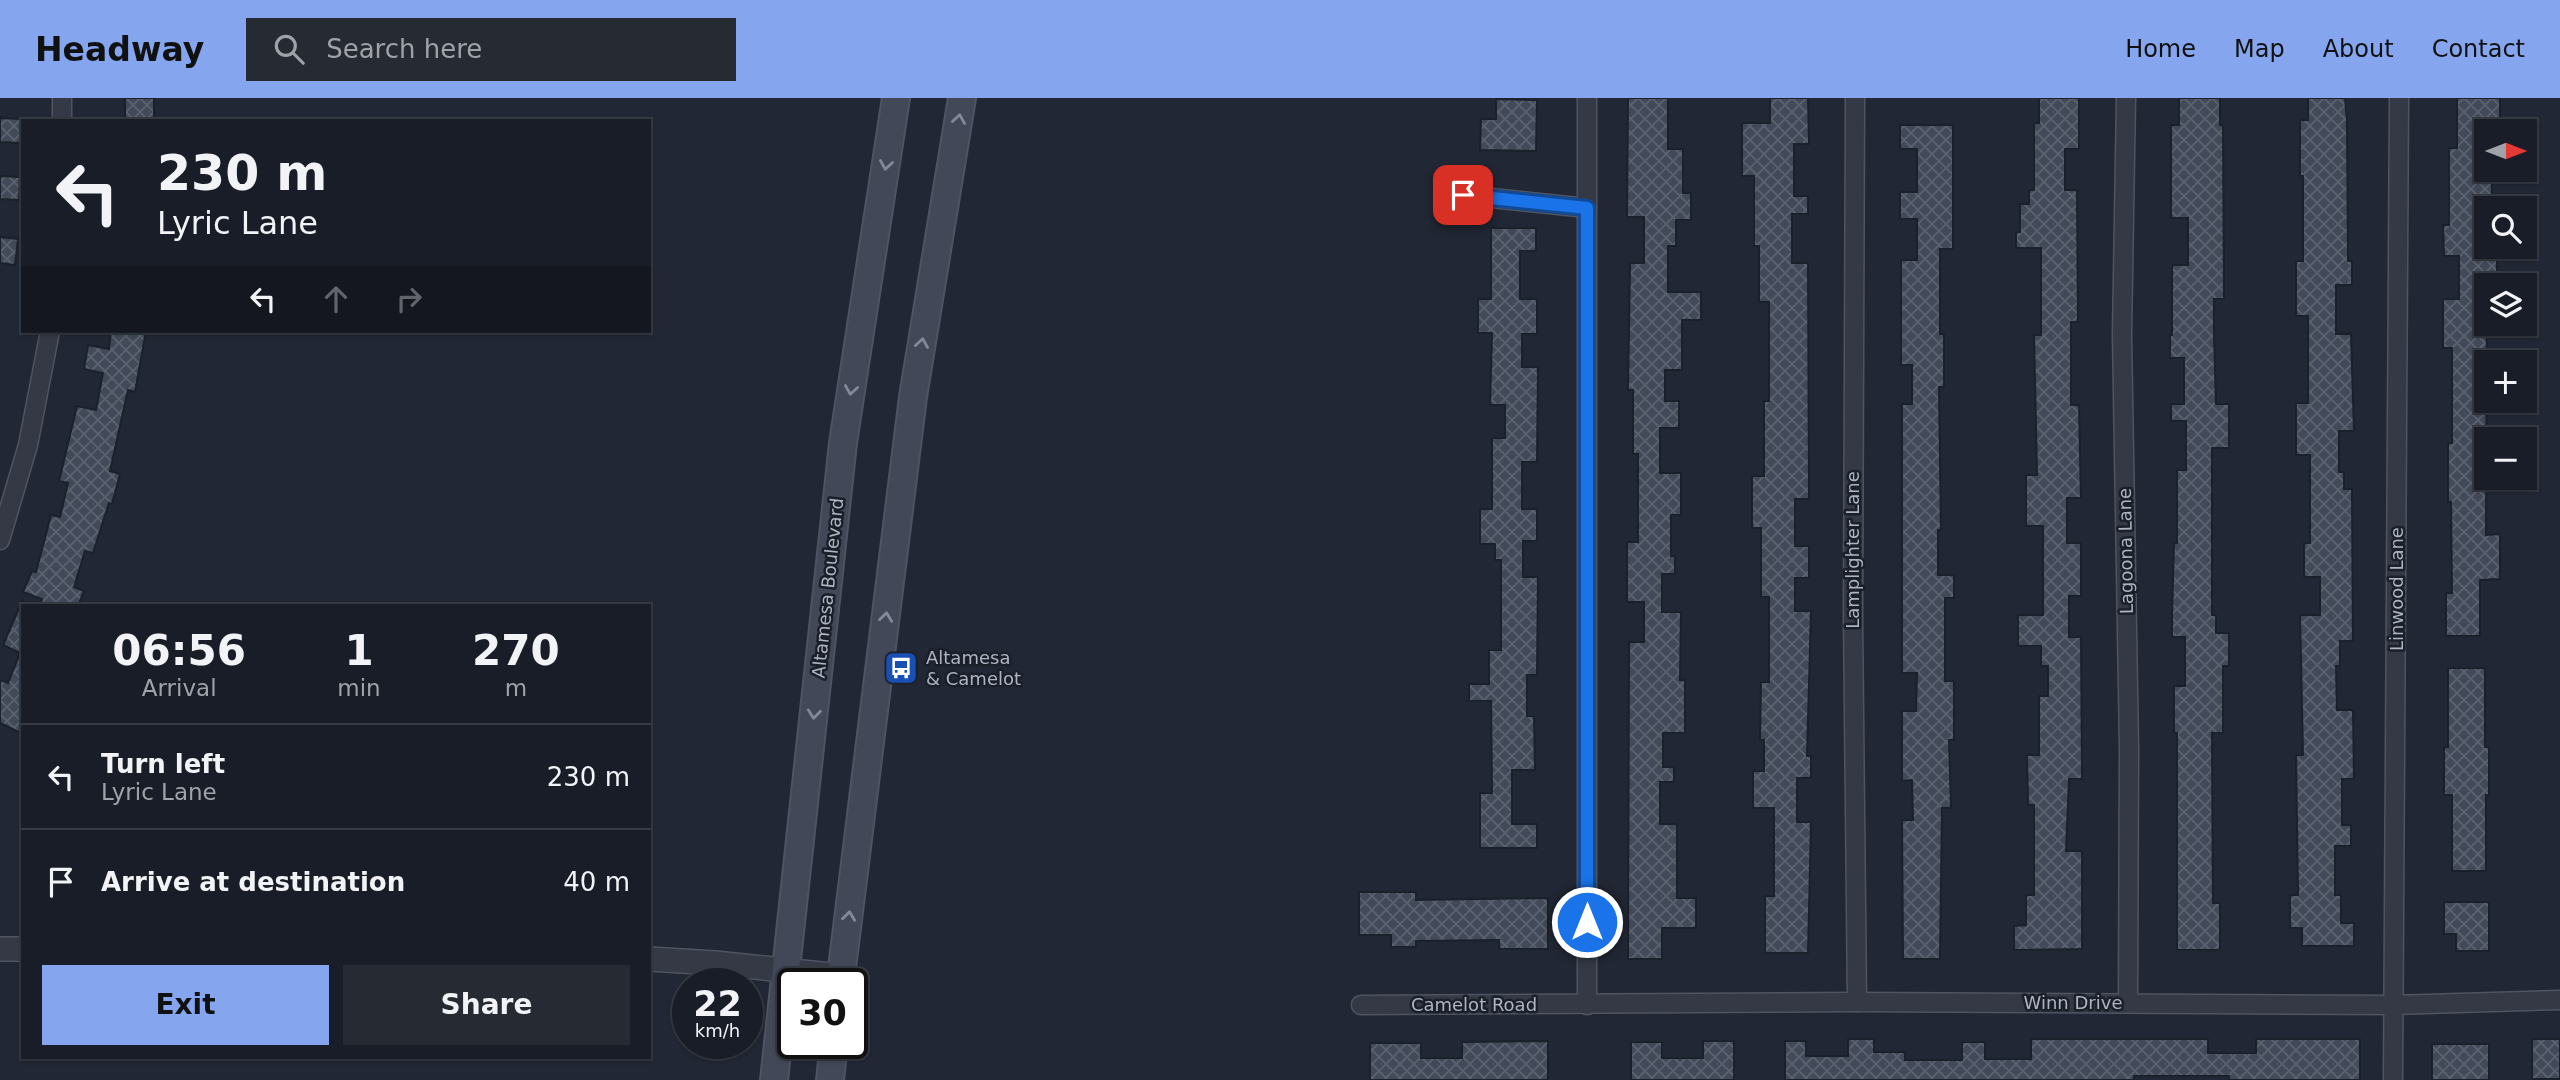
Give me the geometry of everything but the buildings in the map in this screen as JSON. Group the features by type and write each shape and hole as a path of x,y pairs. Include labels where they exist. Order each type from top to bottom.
{"main road":[{"name":"Altamesa Boulevard","path":"788,968 843,443 897,98"},
{"path":"843,968 914,397 962,98"},
{"name":"Altamesa Boulevard","path":"774,1080 777,1056"},
{"path":"830,1080 832,1059"}],"street":[{"path":"62,98 62,119"},
{"path":"1587,98 1587,1004"},
{"name":"Lamplighter Lane","path":"1855,98 1853,617 1857,1002"},
{"name":"Lagoona Lane","path":"2126,98 2122,335 2129,748 2128,1003"},
{"name":"Linwood Lane","path":"2393,1080 2399,98"},
{"path":"1463,195 1587,208"},
{"path":"0,540 27,444 50,333"},
{"path":"0,949 21,948"},
{"path":"651,959 777,969"},
{"name":"Winn Drive","path":"1587,1004 1857,1002 2393,1005 2560,1000"},
{"name":"Camelot Road","path":"1361,1005 1587,1004"}],"place":[{"name":"Altamesa & Camelot","path":"901,668"}],"route":[{"path":"1463,195 1587,208 1587,922"}]}
